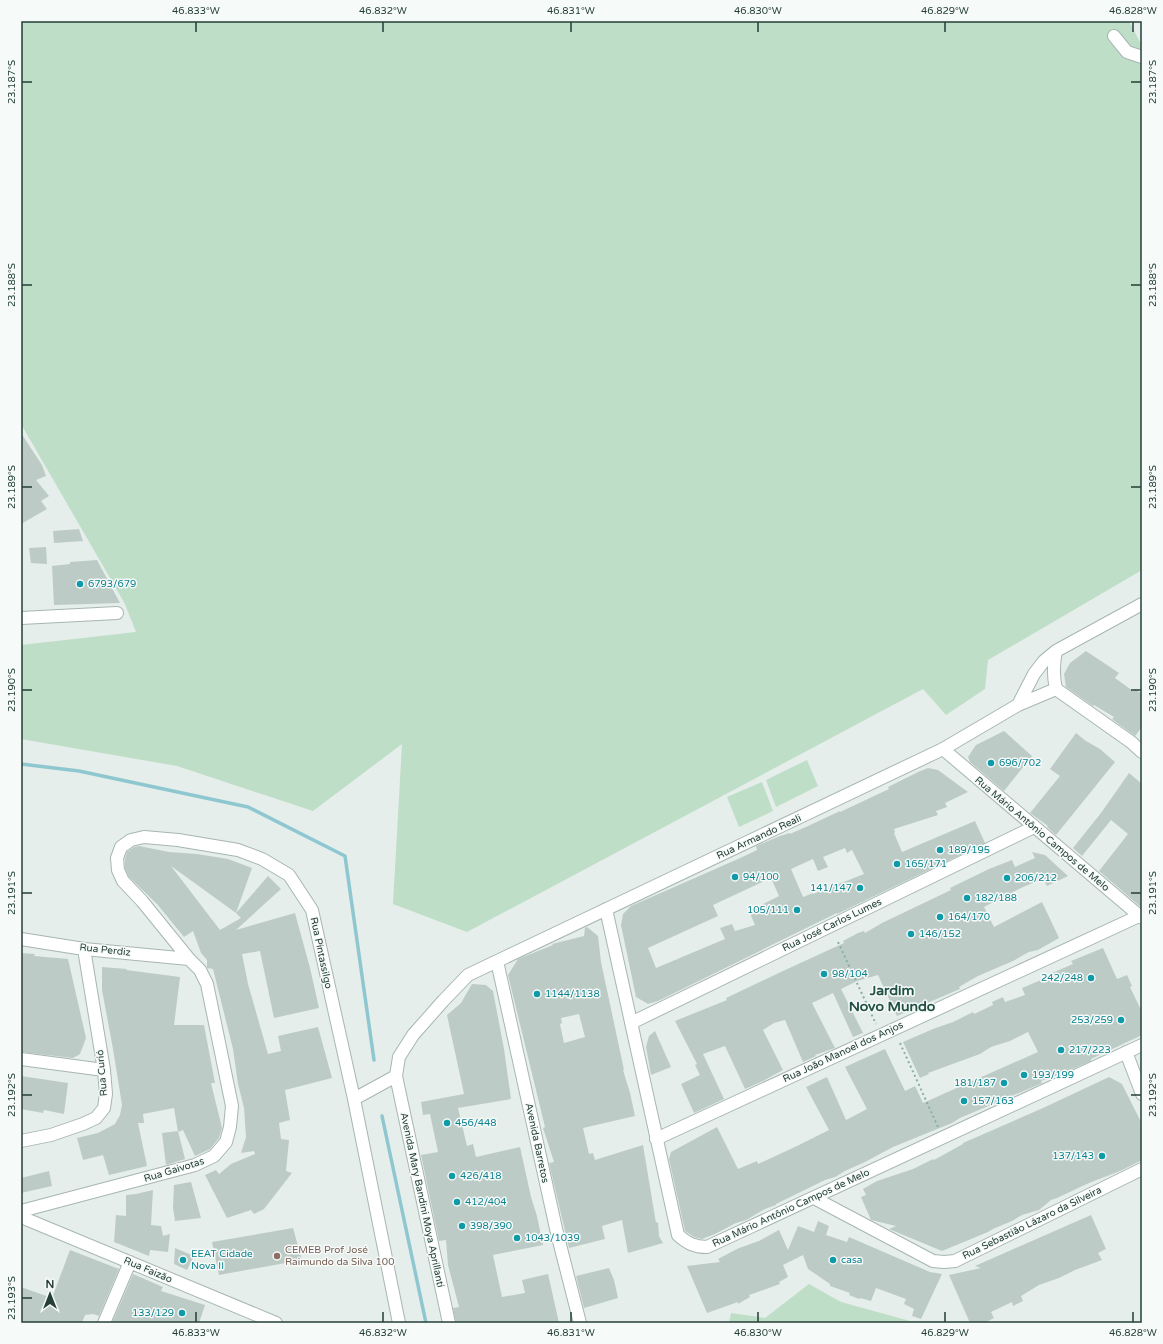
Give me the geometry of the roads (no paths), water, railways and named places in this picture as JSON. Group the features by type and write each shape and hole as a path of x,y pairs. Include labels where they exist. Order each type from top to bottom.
{"street":[{"path":"1114,36 1127,52 1142,57"},
{"path":"1018,705 1034,674 1044,661 1056,651 1142,604"},
{"path":"21,618 117,612"},
{"path":"1056,651 1053,665 1056,689 1131,742 1142,752"},
{"name":"Rua Armando Reali","path":"396,1076 399,1057 413,1035 442,1001 468,975 943,749 1018,705 1056,689"},
{"name":"Rua Mário Antônio Campos de Melo","path":"943,749 1140,917"},
{"name":"Rua José Carlos Lumes","path":"631,1023 1034,827"},
{"name":"Rua Pintassilgo","path":"188,959 123,881 118,870 117,858 121,847 131,840 144,837 178,840 238,850 262,859 289,875 312,910 354,1099 399,1323"},
{"name":"Rua Mário Antônio Campos de Melo","path":"606,909 678,1235 686,1243 697,1247 707,1247 1142,1045"},
{"name":"Rua João Manoel dos Anjos","path":"656,1139 1140,917"},
{"name":"Rua Perdiz","path":"21,939 84,949 188,959"},
{"name":"Rua Curió","path":"21,1141 51,1135 82,1124 96,1118 104,1108 106,1094 104,1070 84,949"},
{"name":"Rua Gaivotas","path":"21,1211 194,1165 214,1156 226,1142 230,1127 232,1106 207,984 200,970 188,959"},
{"name":"Avenida Barretos","path":"497,962 557,1233 580,1323"},
{"path":"1126,1052 1142,1094"},
{"path":"21,1059 104,1070"},
{"path":"354,1099 396,1076"},
{"name":"Avenida Mary Bandini Moya Aprillanti","path":"396,1076 449,1323"},
{"name":"Rua Sebastião Lázaro da Silveira","path":"814,1198 933,1261 944,1262 955,1261 1142,1169"},
{"name":"Rua Faizão","path":"21,1217 276,1323"},
{"path":"104,1323 130,1262"}],"waterway":[{"path":"21,764 79,771 248,807 345,856 374,1060"},
{"path":"382,1116 426,1323"}],"place":[{"name":"6793/679","path":"80,584"},
{"name":"696/702","path":"991,763"},
{"name":"189/195","path":"940,850"},
{"name":"165/171","path":"897,864"},
{"name":"94/100","path":"735,877"},
{"name":"206/212","path":"1007,878"},
{"name":"141/147","path":"860,888"},
{"name":"182/188","path":"967,898"},
{"name":"105/111","path":"797,910"},
{"name":"164/170","path":"940,917"},
{"name":"146/152","path":"911,934"},
{"name":"98/104","path":"824,974"},
{"name":"242/248","path":"1091,978"},
{"name":"1144/1138","path":"537,994"},
{"name":"253/259","path":"1121,1020"},
{"name":"217/223","path":"1061,1050"},
{"name":"193/199","path":"1024,1075"},
{"name":"181/187","path":"1004,1083"},
{"name":"157/163","path":"964,1101"},
{"name":"456/448","path":"447,1123"},
{"name":"137/143","path":"1102,1156"},
{"name":"426/418","path":"452,1176"},
{"name":"412/404","path":"457,1202"},
{"name":"398/390","path":"462,1226"},
{"name":"1043/1039","path":"517,1238"},
{"name":"CEMEB Prof José Raimundo da Silva 100","path":"277,1256"},
{"name":"EEAT Cidade Nova II","path":"183,1260"},
{"name":"casa","path":"833,1260"},
{"name":"133/129","path":"182,1313"}],"district":[{"name":"Jardim Novo Mundo","path":"892,998"}]}
